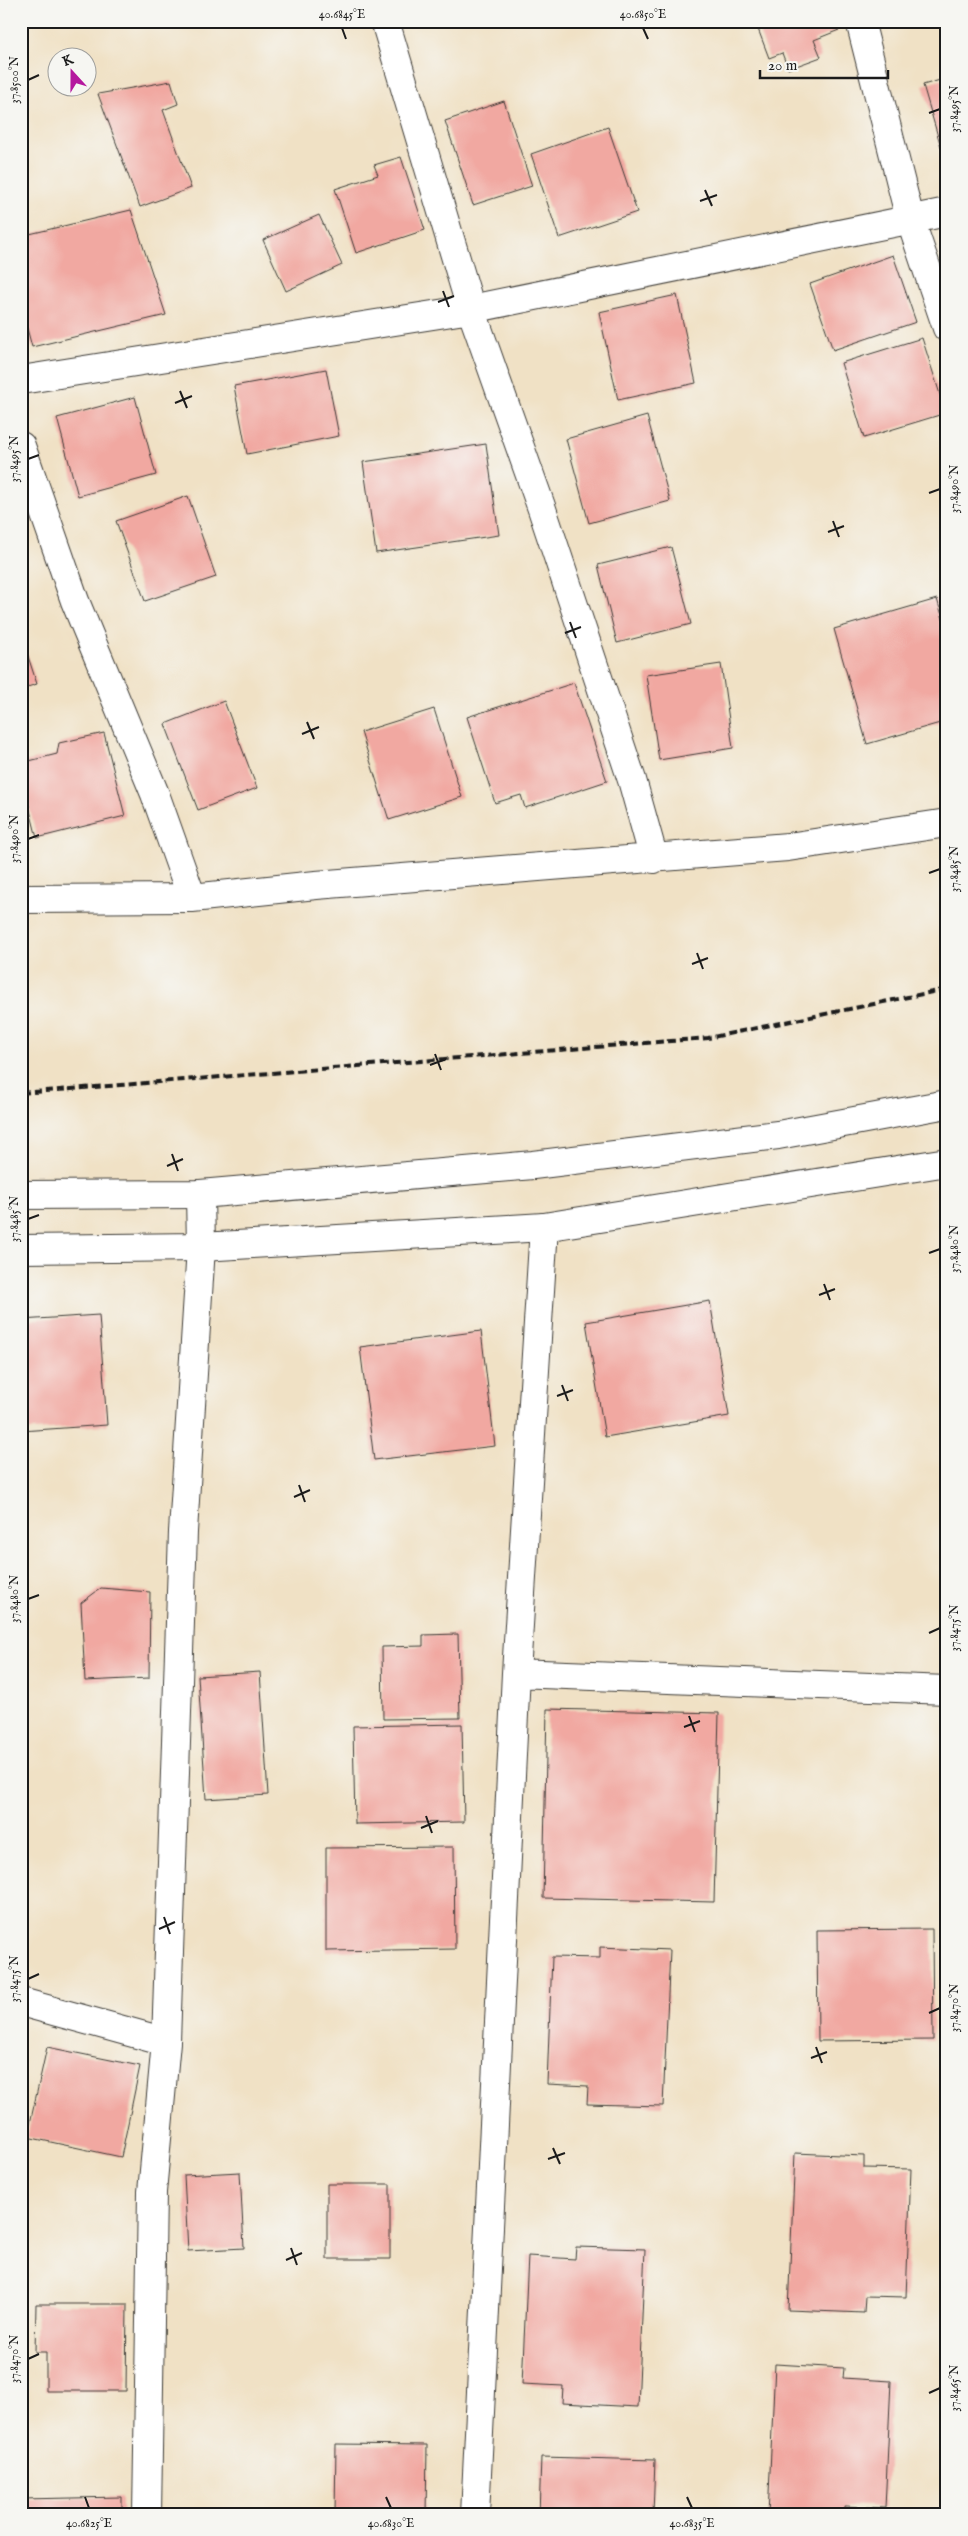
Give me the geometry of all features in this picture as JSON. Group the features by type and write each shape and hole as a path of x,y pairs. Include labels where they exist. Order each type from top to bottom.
{"street":[{"path":"385,21 470,309 542,509 632,780 654,859"},
{"path":"860,21 910,219 947,328"},
{"path":"21,380 470,309 947,212"},
{"path":"21,446 75,601 155,794 192,898"},
{"path":"21,900 192,898 316,885 654,859 788,846 947,823"},
{"path":"21,1195 200,1194 533,1165 778,1135 947,1104"},
{"path":"21,1249 201,1247 544,1227 947,1162"},
{"path":"147,2515 152,2192 166,2042 183,1532 201,1247 200,1194"},
{"path":"475,2515 516,1673 544,1227"},
{"path":"516,1673 947,1690"},
{"path":"21,2002 166,2042"}],"building":[{"path":"755,21 835,21 839,30 814,40 821,57 788,69 782,53 769,58"},
{"path":"947,78 947,164 946,164 923,85"},
{"path":"171,81 178,104 163,110 191,188 140,207 98,94"},
{"path":"504,101 532,186 473,205 445,121"},
{"path":"608,127 637,212 559,238 531,154"},
{"path":"401,157 425,230 356,253 335,189 378,175 374,165"},
{"path":"131,210 166,315 32,347 21,306 21,236"},
{"path":"319,215 342,265 286,291 263,240"},
{"path":"893,255 916,322 833,350 810,284"},
{"path":"677,295 696,383 618,400 599,312"},
{"path":"922,338 946,413 864,438 841,363"},
{"path":"326,369 339,436 247,454 234,386"},
{"path":"135,397 156,475 78,496 57,418"},
{"path":"647,416 670,501 589,523 566,439"},
{"path":"486,444 499,535 376,553 363,462"},
{"path":"188,496 216,577 145,601 116,521"},
{"path":"671,547 691,624 617,643 598,565"},
{"path":"937,599 947,632 947,721 867,744 834,629"},
{"path":"21,635 37,684 21,689"},
{"path":"721,664 733,748 659,760 646,675"},
{"path":"574,683 607,781 525,808 521,795 495,803 467,717"},
{"path":"224,701 257,788 198,810 165,724"},
{"path":"434,709 462,797 389,820 361,732"},
{"path":"104,733 125,816 37,838 21,775 21,763 57,754 59,743"},
{"path":"710,1301 729,1416 605,1437 586,1322"},
{"path":"99,1315 107,1425 21,1431 21,1320"},
{"path":"481,1331 495,1446 374,1460 360,1347"},
{"path":"101,1588 150,1592 149,1678 85,1681 81,1603"},
{"path":"458,1634 460,1718 383,1719 382,1647 423,1646 423,1635"},
{"path":"260,1672 268,1795 206,1799 198,1676"},
{"path":"547,1709 719,1713 714,1902 543,1898"},
{"path":"462,1724 464,1822 355,1824 353,1726"},
{"path":"454,1847 455,1949 326,1951 326,1848"},
{"path":"932,1929 933,2040 818,2041 817,1930"},
{"path":"600,1947 670,1950 663,2106 587,2104 588,2086 547,2084 552,1957 600,1958"},
{"path":"47,2047 140,2066 121,2157 27,2137"},
{"path":"795,2153 864,2156 864,2168 911,2169 906,2297 865,2296 864,2313 788,2310"},
{"path":"240,2172 244,2248 188,2251 184,2175"},
{"path":"327,2184 390,2184 390,2259 327,2259"},
{"path":"576,2247 645,2249 638,2407 562,2403 563,2386 522,2384 528,2256 575,2259"},
{"path":"36,2304 127,2304 126,2391 46,2391 46,2352 35,2352"},
{"path":"775,2364 844,2368 843,2378 891,2381 885,2508 844,2506 844,2515 768,2515"},
{"path":"336,2444 427,2445 426,2515 335,2515"},
{"path":"541,2457 655,2460 653,2515 539,2515"},
{"path":"122,2497 122,2515 21,2515 21,2499"}],"railway":[{"path":"21,1093 708,1038 947,989"}]}
